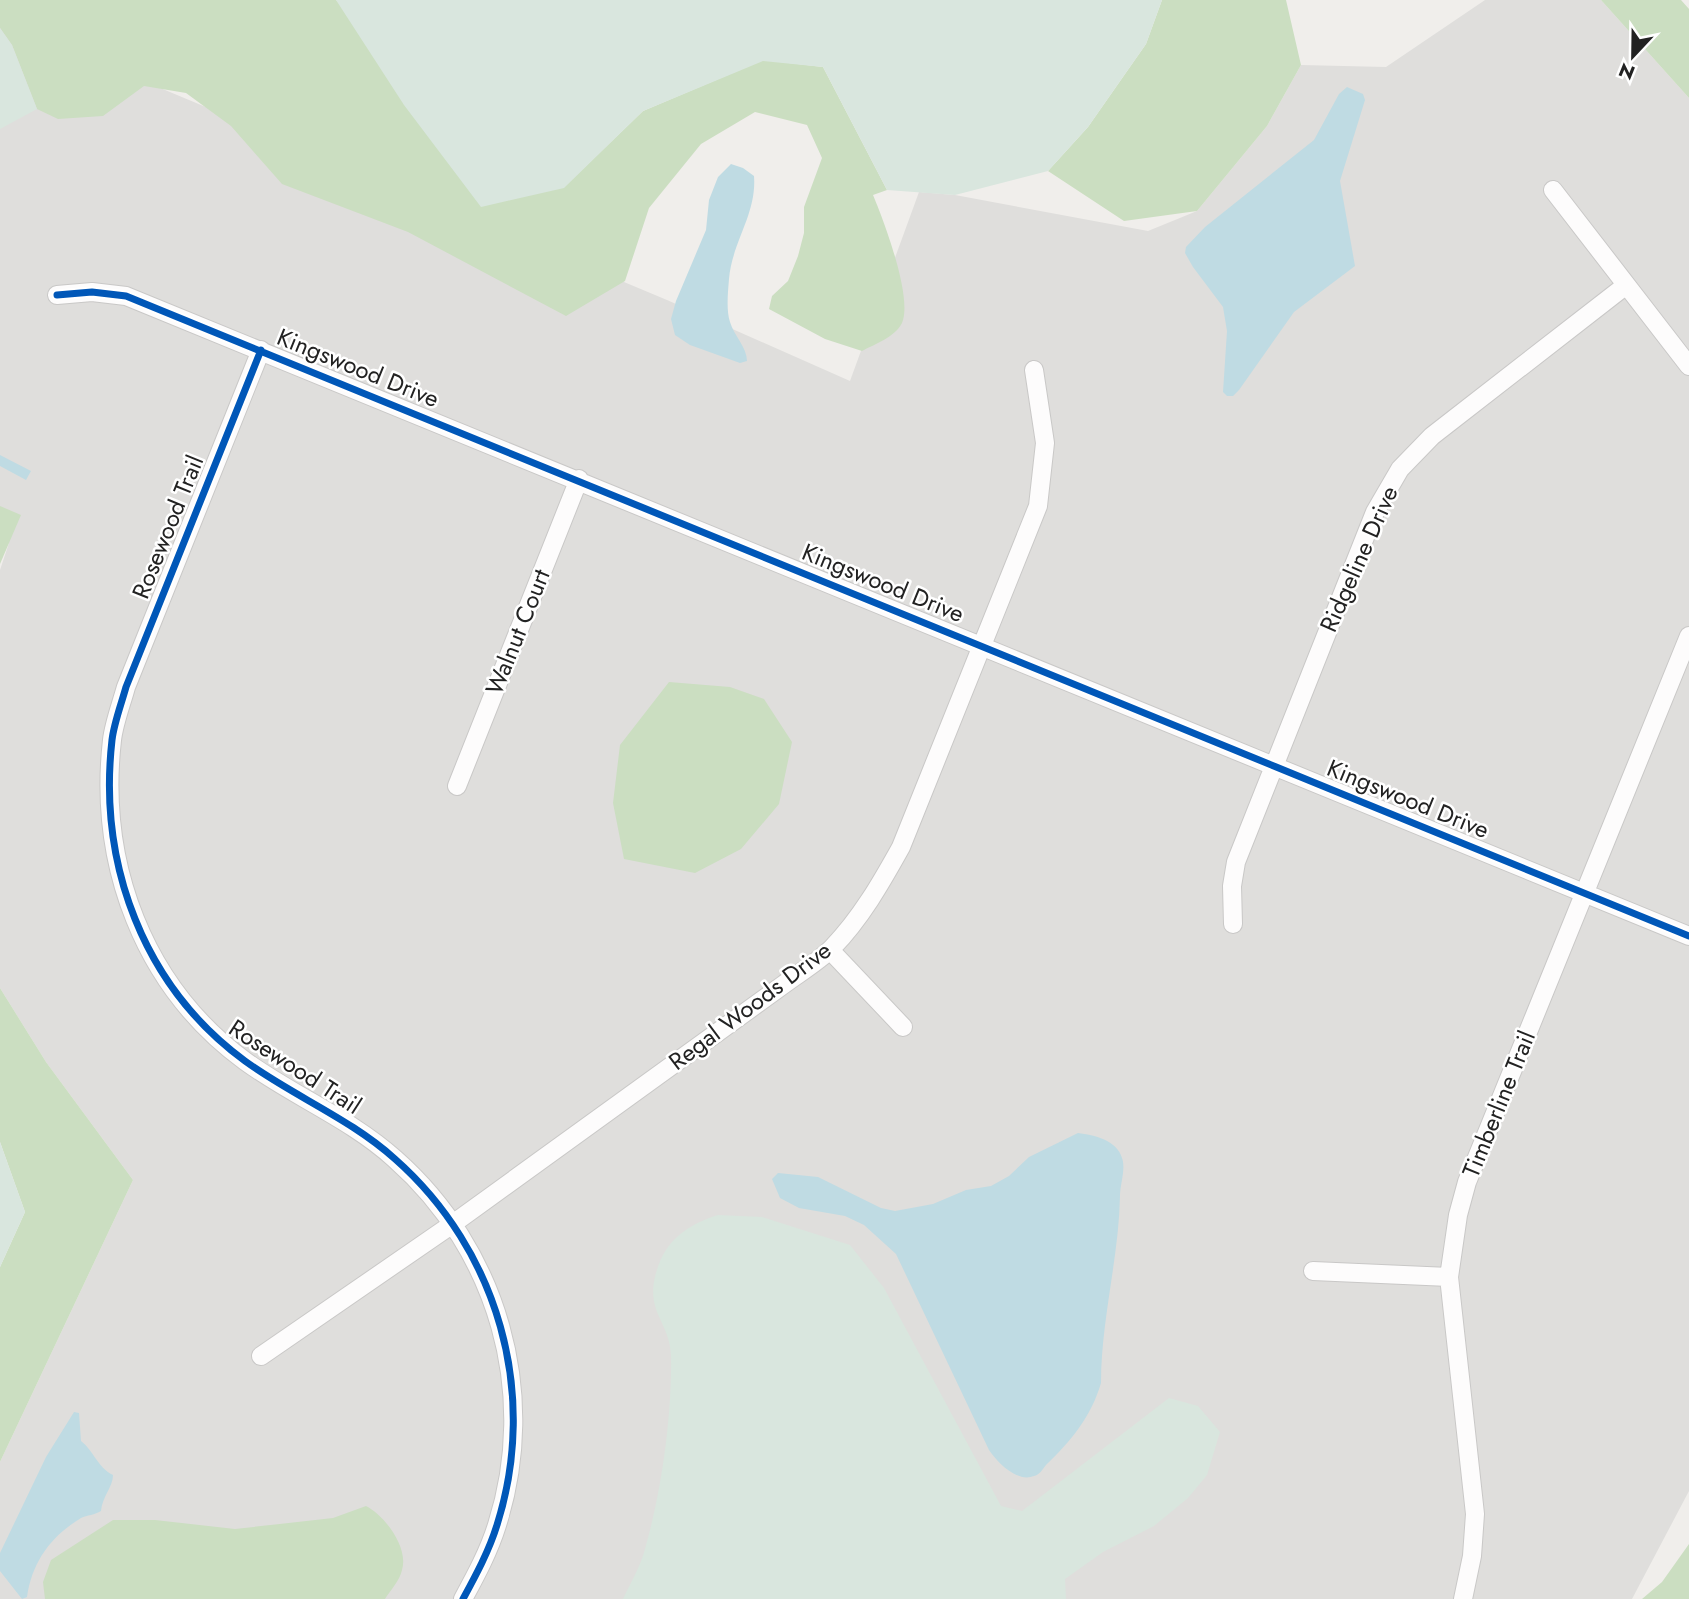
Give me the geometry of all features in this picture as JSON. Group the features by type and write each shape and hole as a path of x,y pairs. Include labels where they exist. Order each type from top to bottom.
{"street":[{"path":"1553,190 1689,366"},
{"name":"Ridgeline Drive","path":"1233,924 1232,886 1236,862 1375,512 1400,469 1432,436 1625,286"},
{"name":"Kingswood Drive","path":"57,295 92,292 126,296 579,479 1689,936"},
{"name":"Rosewood Trail","path":"261,350 126,687 113,737 108,800 117,870 134,924 156,964 211,1035 282,1086 353,1128 393,1157 433,1194 454,1223 487,1283 508,1348 514,1398 514,1436 504,1500 483,1561 463,1599"},
{"name":"Regal Woods Drive","path":"261,1356 454,1223 830,950 880,886 901,847 1023,547 1041,485 1045,443 1034,370"},
{"name":"Walnut Court","path":"457,786 579,479"},
{"name":"Timberline Trail","path":"1463,1599 1472,1556 1473,1476 1449,1277 1458,1214 1467,1182 1689,636"},
{"path":"830,950 903,1027"},
{"path":"1313,1271 1449,1277"}],"shaded area":[{"path":"336,0 1162,0 1146,44 1088,127 1048,171 955,195 887,190 823,67 763,61 643,111 564,188 481,207 404,105"},
{"path":"1485,0 1601,0 1689,98 1689,1491 1632,1599 0,1599 0,1462 133,1180 46,1062 0,988 0,570 9,543 0,513 0,21 667,300 850,381 919,192 955,195 1148,231 1197,211 1267,126 1301,65 1386,67"},
{"path":"0,28 12,45 37,109 0,129"},
{"path":"0,1142 25,1212 0,1267"},
{"path":"718,1215 762,1217 850,1245 884,1288 1001,1506 1022,1511 1169,1398 1198,1406 1220,1432 1207,1475 1188,1498 1154,1526 1103,1552 1065,1579 1066,1599 623,1599 642,1559 652,1523 668,1427 671,1356 655,1304 654,1280 663,1254 675,1239 699,1222"}],"green space":[{"path":"0,0 336,0 563,188 643,111 763,60 823,67 887,190 873,195 901,278 904,296 902,323 890,336 862,351 825,339 769,309 772,296 788,281 798,256 804,233 804,207 822,158 807,125 755,112 701,144 649,208 625,281 566,316 408,232 282,184 231,126 186,93 144,86 103,116 58,119 37,109 12,45 0,28"},
{"path":"1162,0 1286,0 1301,65 1267,126 1197,211 1124,221 1048,171 1088,127 1146,44"},
{"path":"1601,0 1681,0 1689,9 1689,98"},
{"path":"0,506 21,515 0,564"},
{"path":"669,682 730,687 764,699 792,742 779,804 741,849 695,873 624,859 613,803 620,745"},
{"path":"0,988 46,1062 133,1180 0,1462 0,1267 25,1212 0,1142"},
{"path":"366,1506 387,1524 402,1552 401,1574 385,1599 45,1599 43,1582 51,1560 113,1520 155,1520 235,1529 333,1518"},
{"path":"1689,1544 1689,1599 1642,1599 1662,1582"}],"water":[{"path":"1347,87 1363,94 1365,100 1340,181 1355,266 1294,312 1239,390 1233,396 1227,396 1223,392 1227,331 1223,307 1193,267 1185,253 1186,247 1205,227 1314,140 1339,94"},
{"path":"731,164 754,176 752,203 731,266 728,290 730,322 743,346 747,361 740,363 690,345 675,335 671,319 706,230 709,200 718,177"},
{"path":"0,455 31,471 26,480 0,466"},
{"path":"1078,1133 1098,1137 1110,1143 1119,1152 1123,1162 1101,1383 1086,1418 1064,1447 1038,1474 1021,1477 1002,1465 989,1450 896,1254 864,1225 845,1216 799,1208 780,1198 772,1179 778,1173 818,1177 881,1208 895,1211 933,1204 966,1190 991,1186 1009,1176 1029,1157"},
{"path":"74,1412 79,1413 81,1441 103,1468 113,1475 113,1479 101,1511 70,1525 45,1551 33,1572 27,1597 22,1599 0,1571 0,1553 46,1457"}],"cycle path":[{"path":"57,295 92,292 126,296 1689,936"},
{"path":"261,350 126,687 112,740 110,786 113,832 121,876 135,919 154,959 179,997 209,1031 245,1061 360,1132 395,1159 431,1195 460,1236 484,1280 500,1327 510,1375 513,1425 509,1475 497,1525 486,1554 463,1599"}]}
